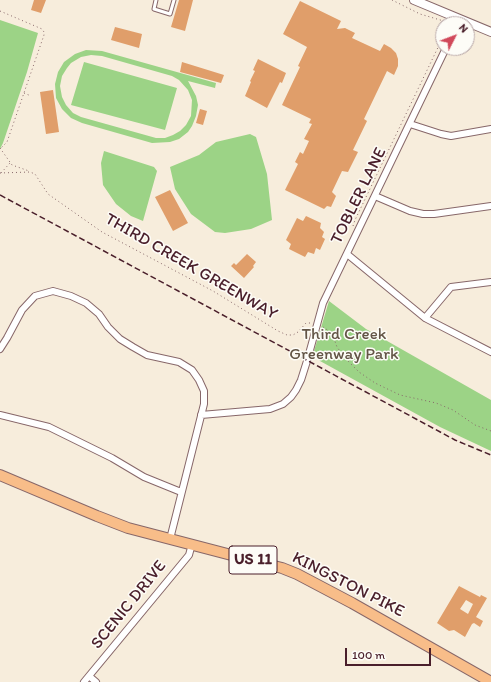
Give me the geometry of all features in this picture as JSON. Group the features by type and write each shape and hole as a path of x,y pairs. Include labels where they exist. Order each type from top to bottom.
{"main road":[{"name":"KINGSTON PIKE","path":"0,475 128,528 282,568 297,574 352,603 486,681"}],"street":[{"path":"414,0 447,16"},
{"path":"475,27 491,32"},
{"name":"TOBLER LANE","path":"201,415 270,409 282,404 291,397 296,390 307,361 323,303 442,56"},
{"path":"410,124 450,136 491,129"},
{"path":"375,196 410,211 423,214 434,214 491,206"},
{"path":"347,254 425,318 491,352"},
{"path":"425,318 451,288 491,282"},
{"path":"0,349 22,310 35,296 53,291 71,296 86,303 99,314 120,339 134,348 147,355 179,362 192,370 204,391 204,404 170,539"},
{"path":"0,415 49,427 112,458 144,477 181,492"},
{"name":"SCENIC DRIVE","path":"84,682 189,555 192,544"},
{"path":"89,676 96,682"}],"lane":[{"path":"156,0 154,9 170,14 174,0"}],"path":[{"path":"392,0 420,14 435,18"},
{"path":"0,11 42,28 44,32 7,142 0,148 12,165 30,172"},
{"path":"352,231 355,220 435,54"},
{"path":"24,93 31,96"},
{"path":"0,173 10,163"},
{"path":"0,173 30,172"},
{"name":"THIRD CREEK GREENWAY","path":"30,172 35,174 48,194 102,232 213,291 267,325 287,335 293,335 306,323 317,325"},
{"path":"317,325 324,327 332,333 337,347 345,358 359,372 375,383 400,395 453,410 475,425 491,431"}],"green space":[{"path":"0,20 38,33 27,72 0,149"},
{"path":"86,50 102,51 216,83 215,88 188,81 196,96 198,105 192,126 188,132 179,139 170,142 152,143 82,123 71,118 62,109 56,98 55,84 58,72 64,62 75,54","holes":["91,55 102,56 172,76 179,80 188,90 192,100 191,116 186,125 173,135 165,138 156,138 81,117 73,113 66,105 62,97 60,86 62,76 71,63 81,57"]},
{"path":"84,62 177,88 165,130 71,105"},
{"path":"250,134 256,137 267,174 272,220 251,229 225,233 215,232 191,214 175,189 170,167 199,155 216,142"},
{"path":"104,151 154,167 157,171 143,221 131,216 116,204 103,185 101,163"},
{"name":"Third Creek Greenway Park","path":"329,301 366,329 491,400 491,451 440,427 320,361 314,351"}],"building":[{"path":"34,0 46,0 41,13 31,10"},
{"path":"179,0 193,0 185,31 171,27"},
{"path":"300,1 341,21 337,29 345,28 355,33 352,38 380,51 384,44 391,48 396,53 398,59 398,66 394,75 387,71 364,119 367,121 353,150 358,152 348,172 342,171 332,192 336,196 331,207 327,206 324,209 285,190 298,164 295,162 300,152 303,154 309,141 304,139 312,124 309,123 311,119 282,105 300,67 298,66 307,47 283,34"},
{"path":"115,27 142,34 139,48 111,40"},
{"path":"258,59 286,73 282,83 280,82 267,108 245,96"},
{"path":"182,62 224,75 221,83 180,72"},
{"path":"53,90 59,132 46,134 40,92"},
{"path":"200,109 207,111 203,125 196,123"},
{"path":"170,190 188,223 173,231 155,197"},
{"path":"306,216 321,223 320,228 324,232 322,237 325,239 320,250 316,248 314,254 308,252 305,257 289,249 291,244 286,240 297,218 303,221"},
{"path":"247,254 256,262 253,266 254,267 244,278 231,266 234,263 236,265"},
{"path":"459,586 480,597 481,595 487,598 476,617 483,621 480,627 474,623 472,624 465,637 454,630 449,631 437,623","holes":["466,600 473,604 468,614 460,609"]}],"railway":[{"path":"0,195 455,440 491,455"}]}
